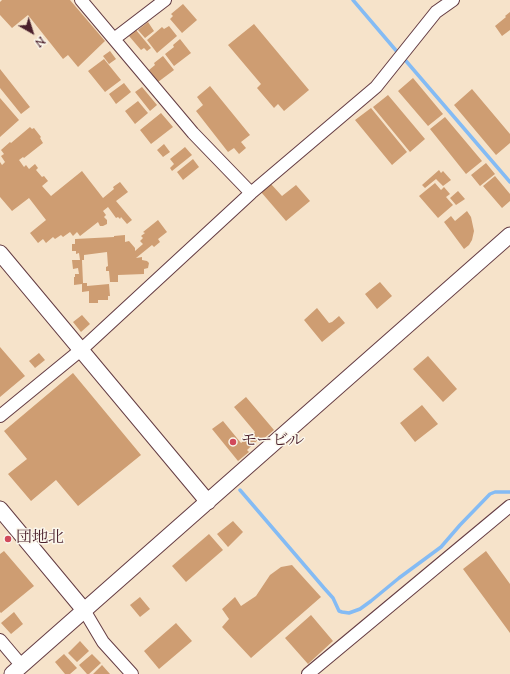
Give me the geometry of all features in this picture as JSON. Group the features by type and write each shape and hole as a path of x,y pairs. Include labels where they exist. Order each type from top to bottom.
{"street":[{"path":"81,0 193,133 251,193"},
{"path":"114,39 165,0"},
{"path":"0,416 82,349 251,193 376,87 436,12 452,0"},
{"path":"0,640 17,670 510,235"},
{"path":"1,257 82,349 208,502"},
{"path":"308,674 510,506"},
{"path":"0,509 84,610 103,642 132,674"}],"building":[{"path":"2,0 70,0 105,41 78,67 68,55 63,59 28,15 12,28 0,15 0,2"},
{"path":"183,4 197,20 182,33 170,19 173,16 171,14"},
{"path":"510,12 510,30 502,36 495,26"},
{"path":"148,22 154,31 145,38 138,30"},
{"path":"254,24 309,90 284,111 278,104 274,108 257,88 261,84 228,45"},
{"path":"169,26 177,36 157,53 147,40 162,27 164,29"},
{"path":"136,30 151,48 147,51 144,48 141,50 129,36"},
{"path":"180,39 191,53 174,66 165,54 174,47 173,45"},
{"path":"110,51 116,59 109,64 103,56"},
{"path":"163,56 174,70 158,82 149,70 155,65 154,63"},
{"path":"104,59 121,80 105,92 88,71"},
{"path":"0,69 30,107 21,114 0,88"},
{"path":"413,78 443,114 428,126 398,91"},
{"path":"124,83 131,92 116,104 109,94"},
{"path":"210,86 250,135 241,142 246,148 239,154 234,148 228,152 196,111 203,105 197,97"},
{"path":"142,87 157,105 150,111 135,92"},
{"path":"472,89 510,134 510,143 496,155 454,105"},
{"path":"388,95 425,139 410,152 373,107"},
{"path":"0,98 19,120 0,137"},
{"path":"138,101 148,113 135,124 125,111"},
{"path":"371,108 407,152 392,165 355,120"},
{"path":"161,113 173,127 151,144 140,130"},
{"path":"445,117 482,161 466,174 430,129"},
{"path":"30,127 32,129 34,128 41,137 40,138 43,143 24,158 23,157 19,160 24,167 26,165 29,169 35,164 38,168 36,170 48,181 42,186 51,196 82,171 103,198 120,182 128,192 116,201 132,220 127,224 121,217 120,219 118,217 116,218 108,207 103,211 106,215 104,217 107,220 107,224 100,226 98,222 80,236 77,232 73,236 70,232 63,237 61,235 55,239 53,237 46,243 43,239 38,243 30,233 46,220 29,198 12,211 0,197 0,162 2,165 5,162 1,156 4,154 1,150"},
{"path":"164,144 170,152 163,157 157,150"},
{"path":"185,147 192,155 172,171 170,168 174,164 170,159"},
{"path":"193,159 199,167 183,180 177,172"},
{"path":"486,163 495,174 480,186 471,175"},
{"path":"439,170 441,173 443,171 451,180 443,186 436,179 425,188 422,185"},
{"path":"495,176 510,194 510,201 502,208 483,186"},
{"path":"435,183 441,190 444,187 450,194 446,197 453,205 438,218 419,196"},
{"path":"271,184 282,196 296,185 310,201 286,221 261,192"},
{"path":"458,191 465,199 456,205 450,198"},
{"path":"467,211 471,217 474,231 472,240 464,249 444,222 451,216 455,221"},
{"path":"158,220 167,232 158,239 160,242 154,247 152,245 136,258 142,257 142,260 149,263 148,268 144,269 144,274 118,275 118,282 110,282 109,271 106,271 106,267 108,266 107,252 84,255 84,260 82,260 83,283 87,283 87,286 109,284 110,296 108,296 108,300 98,300 98,303 89,303 89,291 82,292 82,284 74,285 75,274 79,274 78,268 73,269 72,260 80,260 79,253 76,254 76,251 72,251 72,244 75,244 75,239 125,235 125,242 129,241 135,248 135,251 143,244 140,241 143,238 141,236 145,233 143,232"},
{"path":"380,282 392,296 377,309 365,294"},
{"path":"317,308 329,323 339,316 345,323 322,342 304,320"},
{"path":"82,315 90,324 81,332 73,322"},
{"path":"0,347 25,376 0,397"},
{"path":"39,353 45,360 35,368 29,361"},
{"path":"428,356 457,389 443,402 413,369"},
{"path":"73,373 141,455 78,506 56,480 31,501 8,474 27,459 4,431"},
{"path":"246,397 274,430 262,440 260,438 247,450 249,452 238,461 212,429 223,421 241,443 255,432 234,407"},
{"path":"422,405 438,424 415,442 400,423"},
{"path":"233,521 243,532 228,547 217,534"},
{"path":"209,534 223,550 186,582 172,566"},
{"path":"4,551 34,586 1,613 0,554"},
{"path":"486,551 510,584 510,633 463,569"},
{"path":"292,565 321,597 251,658 222,627 229,619 222,609 235,597 241,606 256,596 270,575 281,567"},
{"path":"140,597 150,609 140,617 130,605"},
{"path":"14,612 23,624 11,634 1,623"},
{"path":"311,615 333,641 308,664 285,638"},
{"path":"176,623 192,641 159,669 144,651"},
{"path":"80,641 89,651 77,662 68,653"},
{"path":"64,654 77,668 70,674 65,674 55,662"},
{"path":"92,654 101,663 89,674 87,674 79,665"},
{"path":"102,665 110,674 93,674"}],"waterway":[{"path":"353,0 399,54"},
{"path":"406,61 510,182"},
{"path":"240,490 333,598 339,611 349,613 360,609 441,547 490,494 495,492 510,492"}],"place":[{"name":"モービル","path":"233,442"},
{"name":"団地北","path":"8,539"}]}
